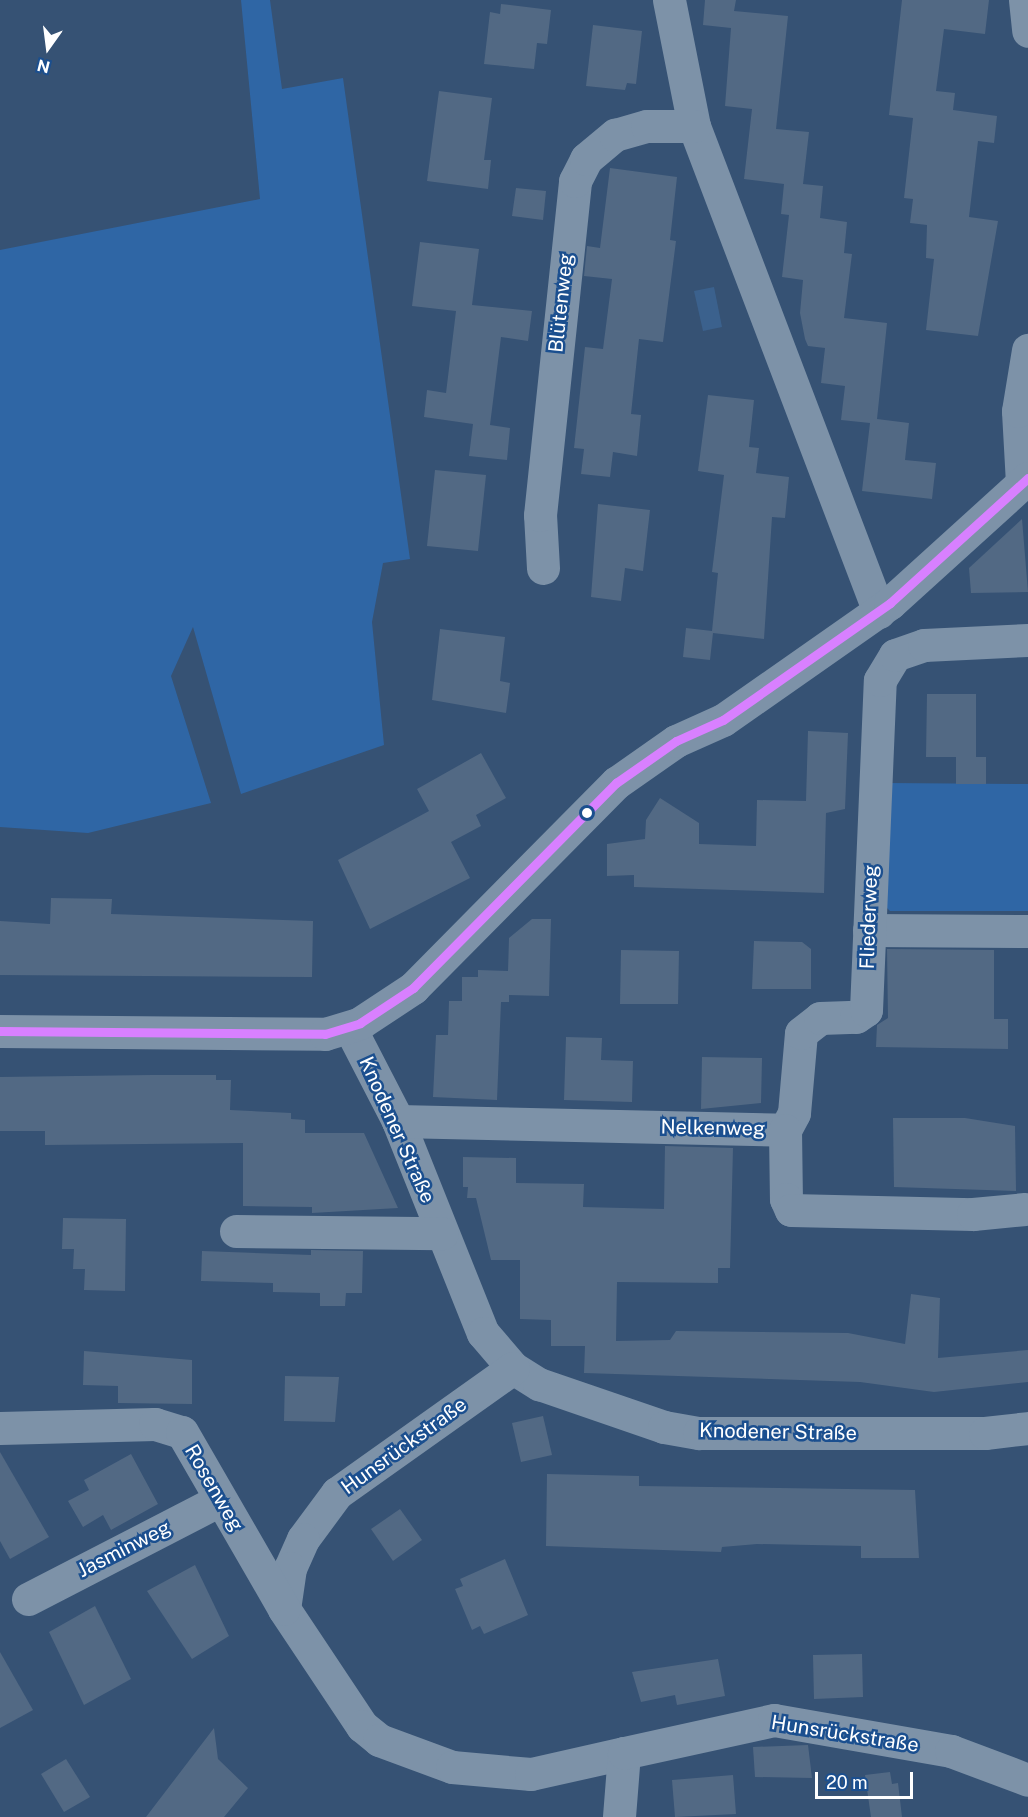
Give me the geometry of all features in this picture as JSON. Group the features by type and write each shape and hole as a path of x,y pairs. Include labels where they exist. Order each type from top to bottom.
{"street":[{"path":"669,0 694,126 879,612"},
{"path":"1025,0 1028,32"},
{"name":"Blütenweg","path":"543,568 540,515 575,182 586,159 615,135 647,126 694,126"},
{"path":"0,1031 325,1034 350,1028 413,988 585,810 676,741 723,720 879,612 1025,480 1018,411 1028,350"},
{"name":"Fliederweg","path":"785,1130 794,1113 801,1034 820,1018 856,1017 866,1010 880,680 895,655 924,645 1028,640"},
{"path":"869,930 1028,931"},
{"name":"Knodener Straße","path":"350,1028 398,1121 483,1333 513,1368 569,1398 699,1433 985,1433 1028,1428"},
{"name":"Nelkenweg","path":"398,1121 785,1130 786,1199 791,1210 805,1214 1024,1209"},
{"name":"Knodener Straße","path":"236,1231 442,1233"},
{"name":"Hunsrückstraße","path":"513,1368 338,1493 303,1539 290,1568 284,1608 362,1726 405,1753 452,1767 531,1774 774,1720 951,1751 1028,1780"},
{"name":"Rosenweg","path":"0,1428 155,1424 182,1432 284,1608"},
{"name":"Jasminweg","path":"28,1599 220,1500"},
{"path":"612,1756 619,1817"}],"shaded area":[{"path":"241,0 270,0 282,89 343,78 410,559 383,563 372,622 384,745 241,794 193,627 171,676 211,803 88,833 0,827 0,250 260,199"},
{"path":"714,287 722,327 703,331 694,291"},
{"path":"886,783 1028,784 1028,911 890,911 880,901"}],"building":[{"path":"705,0 736,0 734,11 788,16 776,129 809,132 803,184 823,186 820,218 847,222 844,253 852,254 844,318 887,323 877,419 909,423 905,460 936,463 932,499 862,491 870,423 841,420 845,386 821,383 825,348 808,346 805,339 800,313 803,280 782,277 789,215 781,214 784,184 744,179 752,109 725,106 731,28 703,25"},
{"path":"902,0 989,0 985,34 944,29 936,91 955,93 953,110 997,116 994,143 978,141 969,217 998,221 978,336 926,330 934,259 926,258 927,225 910,223 913,199 904,198 913,118 889,115"},
{"path":"501,4 551,10 547,44 537,43 534,69 484,64 490,12 500,14"},
{"path":"593,25 642,31 636,84 627,83 625,90 586,86"},
{"path":"439,91 492,98 484,160 491,160 488,189 427,181"},
{"path":"610,168 677,177 670,240 676,241 663,342 639,339 631,414 641,415 637,456 613,452 610,477 581,474 584,449 574,448 585,347 603,349 612,279 584,276 587,246 600,248"},
{"path":"516,188 546,191 543,220 512,216"},
{"path":"420,242 479,249 472,305 532,311 528,341 501,337 490,425 510,428 507,460 469,456 473,424 424,417 427,390 446,393 456,311 412,306"},
{"path":"708,395 754,400 749,447 759,448 756,473 789,477 785,518 772,517 764,639 713,633 710,660 683,657 686,628 712,631 718,573 712,572 724,475 698,471"},
{"path":"435,470 486,475 478,551 427,546"},
{"path":"598,504 650,510 643,571 625,568 621,601 591,597"},
{"path":"1022,519 1028,592 971,593 969,568"},
{"path":"440,629 505,637 500,681 510,683 506,713 432,700"},
{"path":"927,694 976,694 976,757 986,757 986,784 956,784 956,757 926,757"},
{"path":"808,731 848,733 845,809 826,813 824,893 634,887 634,875 607,876 607,844 645,839 646,820 660,798 699,823 699,844 756,846 757,800 806,801"},
{"path":"481,753 506,798 476,815 481,826 451,842 470,878 370,929 338,860 429,811 417,789"},
{"path":"51,898 112,899 111,914 313,921 312,977 0,975 0,921 50,924"},
{"path":"532,919 551,919 549,996 509,995 509,1002 501,1002 497,1100 433,1097 436,1035 448,1035 449,1001 462,1001 462,977 478,977 478,970 508,971 509,938"},
{"path":"754,941 802,942 811,949 811,989 752,989"},
{"path":"887,949 994,950 994,1019 1008,1019 1008,1049 876,1047 877,1025 888,1018"},
{"path":"621,950 679,951 678,1004 620,1004"},
{"path":"566,1037 602,1038 601,1060 633,1061 632,1102 564,1100"},
{"path":"702,1057 762,1058 761,1103 701,1109"},
{"path":"216,1075 216,1080 231,1080 230,1110 291,1113 291,1119 305,1120 305,1133 364,1133 398,1208 312,1213 312,1207 243,1206 243,1143 45,1145 45,1131 0,1131 0,1077"},
{"path":"893,1118 965,1118 1015,1126 1016,1191 894,1187"},
{"path":"665,1146 733,1148 730,1268 718,1268 718,1283 617,1282 616,1341 670,1340 676,1331 848,1333 905,1344 911,1294 940,1298 938,1358 1028,1350 1028,1382 934,1392 860,1382 584,1373 585,1346 551,1346 551,1320 520,1319 520,1260 491,1260 476,1198 467,1198 468,1187 463,1187 463,1157 516,1158 516,1183 584,1184 583,1207 664,1209"},
{"path":"63,1218 126,1219 125,1291 84,1290 85,1269 73,1269 74,1249 62,1249"},
{"path":"311,1250 363,1251 362,1293 346,1293 345,1306 320,1306 320,1293 273,1292 273,1283 201,1281 202,1251 311,1255"},
{"path":"84,1351 192,1360 192,1404 118,1403 118,1386 83,1385"},
{"path":"285,1376 339,1377 335,1422 284,1421"},
{"path":"543,1416 552,1455 521,1462 512,1423"},
{"path":"0,1452 49,1537 10,1559 0,1541"},
{"path":"131,1454 158,1504 111,1530 103,1515 83,1527 68,1501 89,1490 84,1480"},
{"path":"547,1474 639,1476 639,1486 915,1490 919,1558 861,1558 861,1546 757,1544 722,1547 721,1552 546,1546"},
{"path":"400,1509 422,1540 393,1561 371,1529"},
{"path":"505,1559 528,1615 484,1634 480,1626 472,1630 455,1589 463,1586 460,1579"},
{"path":"195,1565 229,1636 192,1659 147,1591"},
{"path":"95,1606 131,1679 84,1705 49,1632"},
{"path":"0,1652 33,1710 0,1728"},
{"path":"862,1654 863,1697 814,1699 813,1655"},
{"path":"718,1659 725,1696 677,1705 675,1695 641,1702 632,1672"},
{"path":"214,1728 218,1759 248,1788 224,1817 146,1817"},
{"path":"808,1745 812,1778 755,1777 753,1747"},
{"path":"66,1759 90,1797 64,1812 41,1774"},
{"path":"890,1772 892,1784 898,1783 902,1817 871,1817 865,1775"},
{"path":"733,1775 736,1814 675,1817 672,1780"}],"transit line":[{"path":"0,1031 325,1034 360,1023 413,988 616,783 676,741 723,720 890,603 1028,478"}]}
